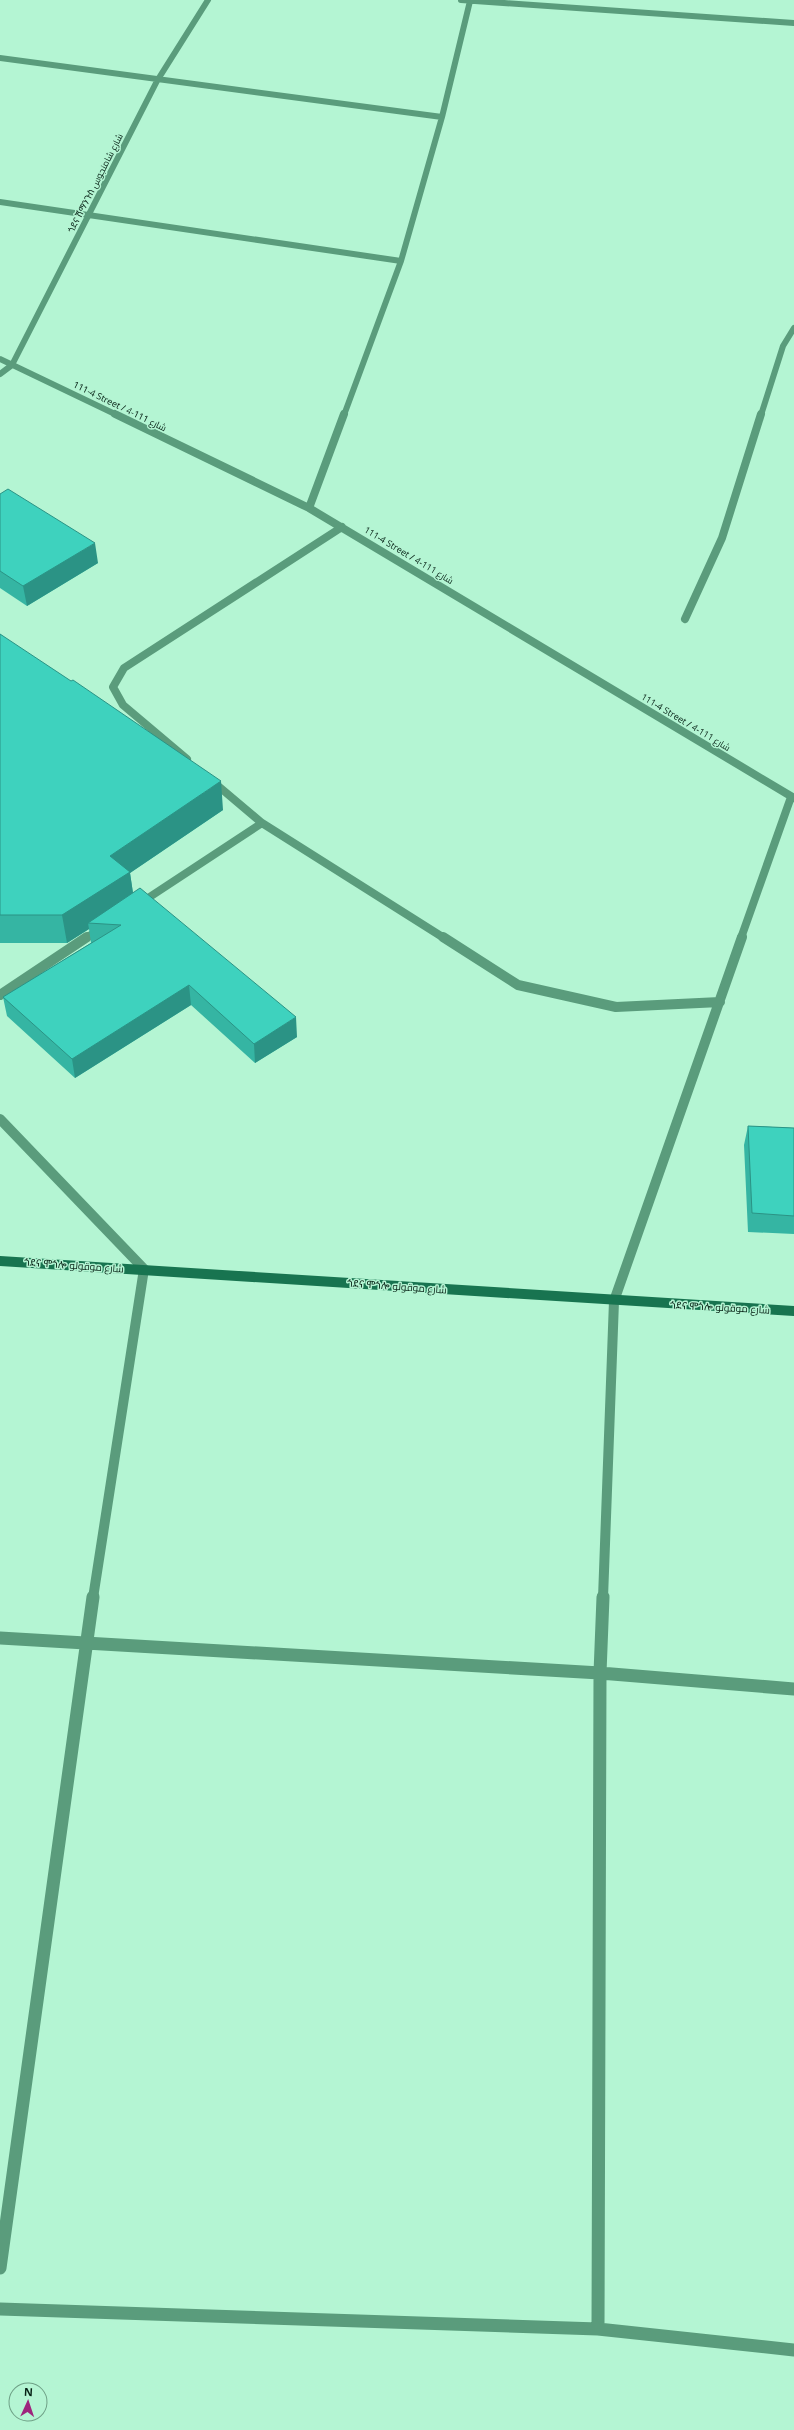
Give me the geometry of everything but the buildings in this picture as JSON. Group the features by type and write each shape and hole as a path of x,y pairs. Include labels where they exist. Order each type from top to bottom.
{"street":[{"name":"ጎደና ሽማንጉስ شارع شامنجوس","path":"0,374 12,365 90,215 157,81 208,0"},
{"path":"461,0 794,23"},
{"path":"309,508 401,261 442,117 470,0"},
{"path":"0,58 157,81 442,117"},
{"path":"0,202 401,261"},
{"path":"685,619 722,538 783,346 794,328"},
{"name":"111-4 Street / شارع 111-4","path":"0,359 309,508 793,798"},
{"path":"342,527 124,668 113,687 123,706 262,824 518,985 616,1006 720,1002"},
{"path":"598,2329 600,1673 614,1301 793,798"},
{"path":"131,909 262,824"},
{"path":"0,995 112,922"},
{"path":"0,1119 144,1270 86,1644 0,2268"},
{"name":"ጎደና ሞጎሎ شارع موقولو","path":"0,1261 614,1301 794,1311"},
{"path":"0,1638 600,1673 794,1689"},
{"path":"0,2309 598,2329 794,2350"}]}
